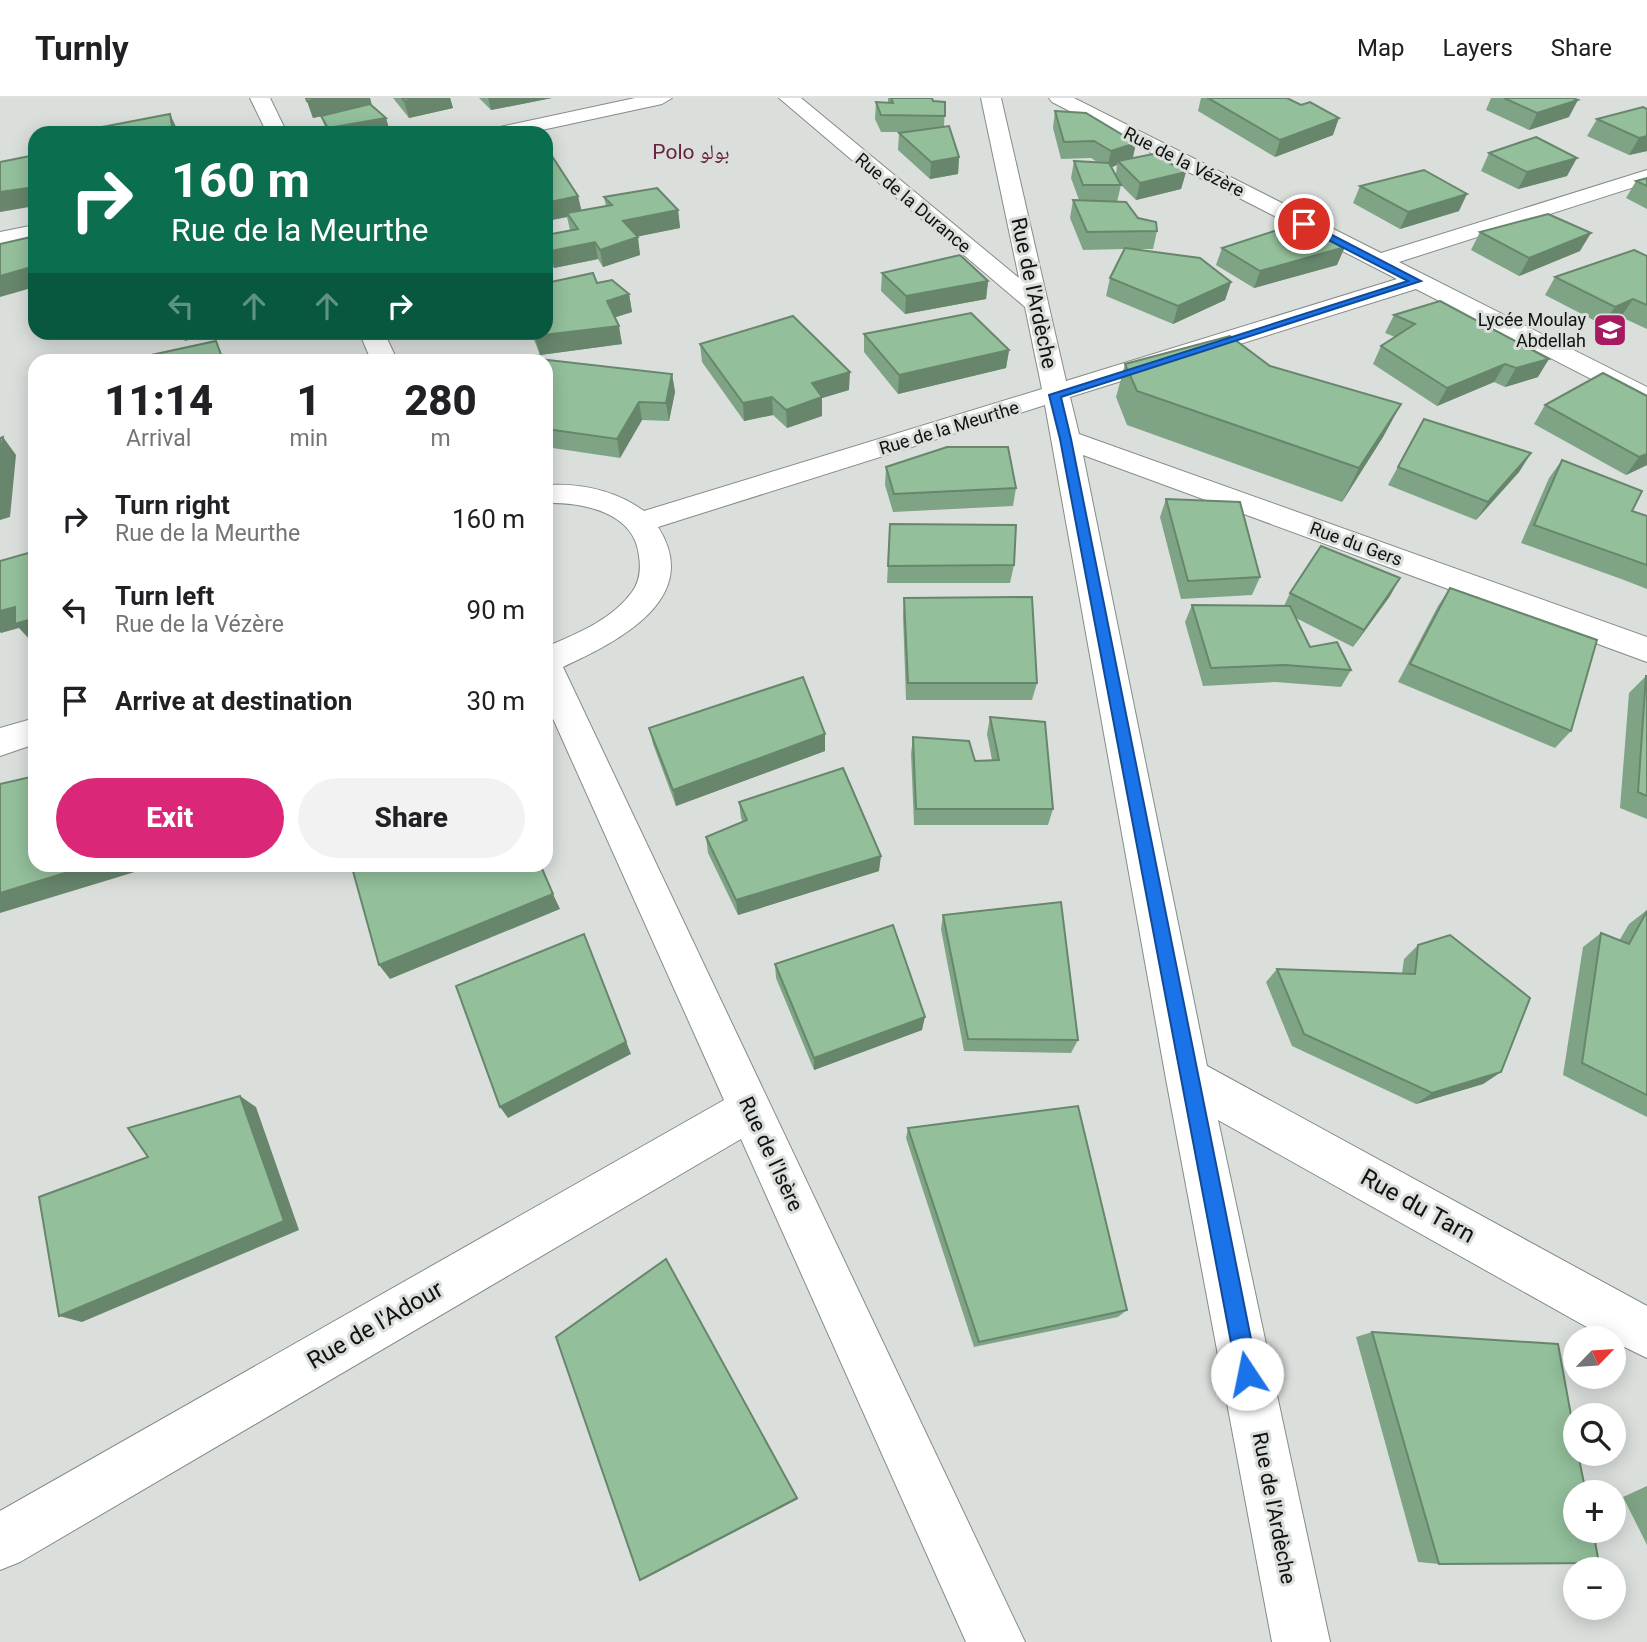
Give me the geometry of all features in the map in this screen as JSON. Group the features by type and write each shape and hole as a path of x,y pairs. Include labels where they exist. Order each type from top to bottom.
{"street":[{"path":"260,98 274,126"},
{"path":"532,126 662,98"},
{"name":"Rue de la Durance","path":"789,98 1038,306"},
{"name":"Rue de l'Ardèche","path":"992,98 1066,439 1188,1079 1301,1642"},
{"name":"Rue de la Vézère","path":"1059,98 1647,397"},
{"path":"1378,261 1647,176"},
{"path":"0,239 28,233"},
{"name":"Rue de la Meurthe","path":"641,522 1416,281"},
{"name":"Rue du Gers","path":"1066,439 1647,650"},
{"path":"553,493 597,498 628,512 641,522 656,551 655,578 639,606 604,634 553,658"},
{"name":"Rue de l'Isère","path":"553,681 996,1642"},
{"path":"0,742 28,734"},
{"name":"Rue du Tarn","path":"1188,1079 1647,1333"},
{"name":"Rue de l'Adour","path":"0,1542 750,1109"}],"building":[{"path":"891,98 932,98 933,101 945,102 945,116 881,115 876,102 893,103"},
{"path":"1208,98 1287,98 1301,105 1310,102 1339,118 1280,140"},
{"path":"1504,98 1573,98 1578,100 1537,113"},
{"path":"370,104 386,118 327,126 321,116"},
{"path":"1643,107 1647,109 1647,136 1639,138 1597,119"},
{"path":"1055,111 1086,113 1136,143 1111,151 1094,141 1064,142"},
{"path":"170,114 172,126 107,126"},
{"path":"949,126 959,157 931,162 899,133"},
{"path":"1536,137 1577,158 1527,172 1489,153"},
{"path":"1153,154 1186,172 1140,183 1118,161"},
{"path":"28,156 28,188 0,192 0,162"},
{"path":"553,158 578,196 553,201"},
{"path":"1074,161 1109,163 1121,185 1083,185"},
{"path":"1424,170 1467,194 1408,212 1360,186"},
{"path":"1647,178 1647,186 1636,181"},
{"path":"657,188 678,210 623,221 638,237 600,250 595,242 553,251 553,234 578,229 567,213 612,205 604,197"},
{"path":"1073,200 1126,202 1138,218 1156,222 1157,231 1087,232"},
{"path":"1548,214 1591,233 1529,258 1480,232"},
{"path":"1302,222 1345,247 1260,271 1222,248"},
{"path":"28,238 28,268 0,276 0,244"},
{"path":"1125,248 1200,258 1231,282 1178,306 1110,278"},
{"path":"1634,250 1647,256 1647,305 1633,299 1615,307 1555,277"},
{"path":"960,255 988,281 906,296 882,273"},
{"path":"593,273 597,283 612,280 629,294 607,301 619,326 553,334 553,282"},
{"path":"1440,301 1549,359 1516,368 1505,364 1447,388 1381,346 1415,324 1394,315"},
{"path":"971,313 1009,350 899,375 864,334"},
{"path":"793,316 850,372 812,383 822,397 786,410 772,397 743,403 700,344"},
{"path":"1230,336 1270,366 1401,404 1359,468 1137,391 1125,364"},
{"path":"216,341 221,354 156,354"},
{"path":"553,361 672,374 666,403 639,402 617,439 553,430"},
{"path":"1603,373 1647,396 1647,454 1639,457 1545,405"},
{"path":"1424,419 1531,453 1488,502 1398,467"},
{"path":"3,437 0,460 0,438"},
{"path":"947,447 1008,447 1016,488 894,494 886,467"},
{"path":"1562,460 1642,491 1632,511 1647,516 1647,565 1534,525"},
{"path":"1166,499 1240,502 1260,577 1188,581"},
{"path":"890,524 1016,525 1014,565 888,566"},
{"path":"1321,546 1400,578 1364,630 1290,593"},
{"path":"28,553 28,620 15,624 15,607 0,611 0,561"},
{"path":"1450,588 1597,640 1571,731 1410,664"},
{"path":"1032,597 1037,683 908,683 904,598"},
{"path":"1192,605 1290,606 1310,647 1337,642 1351,670 1285,665 1211,668"},
{"path":"1647,676 1647,796 1638,792"},
{"path":"803,677 825,734 673,790 649,728"},
{"path":"990,717 1045,722 1053,809 916,809 913,737 969,741 975,761 999,760"},
{"path":"843,768 881,856 736,900 706,837 747,820 739,802"},
{"path":"28,778 28,872 68,872 0,893 0,784"},
{"path":"353,872 543,872 553,894 379,965"},
{"path":"1061,902 1078,1040 968,1039 943,915"},
{"path":"1647,911 1647,1095 1582,1063 1601,933 1629,944"},
{"path":"893,925 925,1017 814,1058 775,964"},
{"path":"584,934 626,1042 500,1107 456,986"},
{"path":"1450,935 1530,998 1501,1072 1432,1093 1304,1034 1277,969 1415,974 1418,945"},
{"path":"240,1096 284,1221 59,1316 39,1197 148,1157 128,1128"},
{"path":"1078,1106 1127,1310 979,1342 908,1128"},
{"path":"666,1259 797,1498 640,1580 556,1337"},
{"path":"1372,1332 1558,1344 1563,1390 1566,1390 1569,1403 1563,1403 1563,1466 1580,1466 1583,1480 1563,1480 1563,1543 1595,1543 1598,1557 1563,1557 1563,1563 1439,1564"}],"place":[{"name":"Lycée Moulay Abdellah","path":"1610,330"}],"district":[{"name":"Polo بولو","path":"691,152"}],"route":[{"path":"1247,1374 1066,439 1055,395 1416,281 1304,224"}]}
